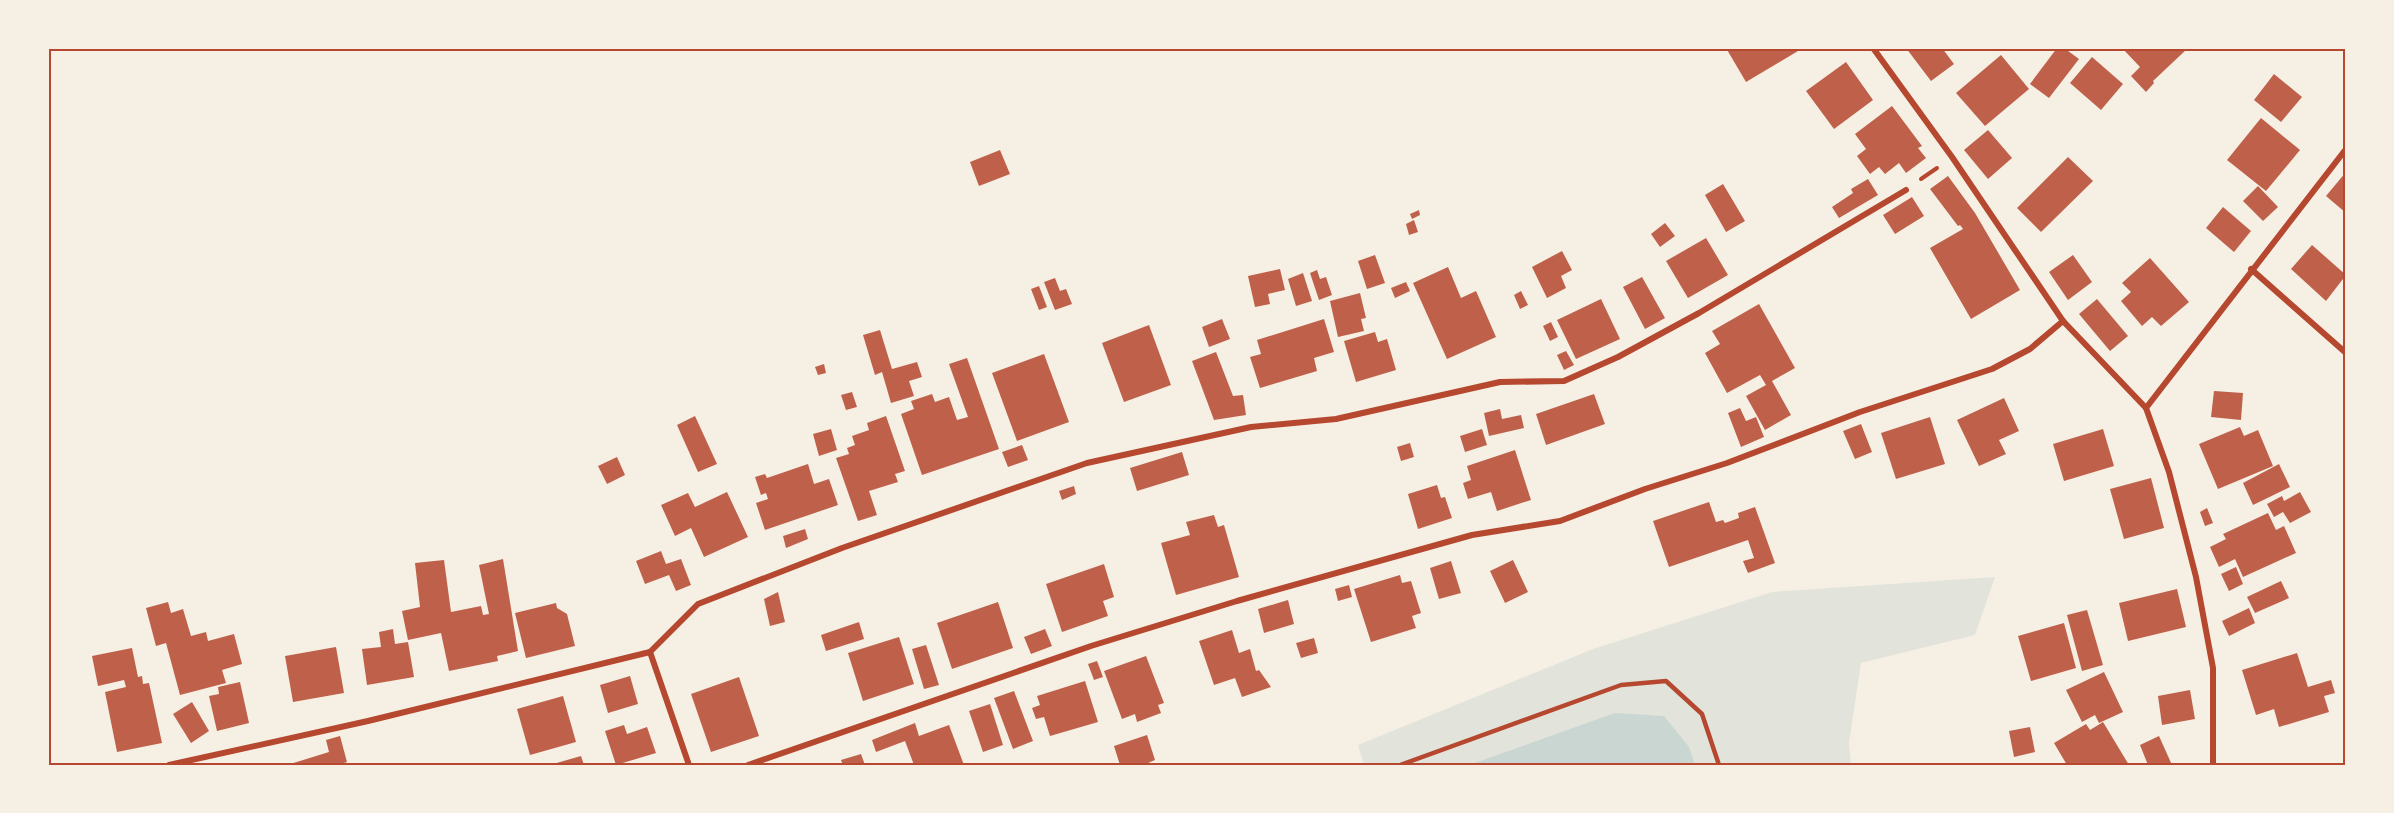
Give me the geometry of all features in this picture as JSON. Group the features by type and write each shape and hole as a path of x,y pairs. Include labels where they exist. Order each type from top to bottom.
{"street":[{"path":"1873,48 1952,157 2063,321 2146,408 2169,472 2199,589 2213,668 2213,765"},
{"path":"2146,408 2346,149"},
{"path":"169,765 380,718 650,652 698,604 842,548 1087,463 1251,427 1336,419 1500,382 1564,381 1618,357 1699,313 1906,190"},
{"path":"2252,269 2346,353"},
{"path":"748,765 1091,646 1237,601 1472,535 1560,521 1645,489 1727,463 1860,412 1992,369 2030,349 2063,321"},
{"path":"650,652 689,765"}],"lane":[{"path":"1400,765 1621,685 1666,681 1701,714 1719,765"}],"path":[{"path":"1906,190 1952,157"}],"shaded area":[{"path":"1995,577 1975,635 1861,663 1849,743 1851,765 1364,765 1358,745 1593,649 1772,592"},
{"path":"1615,713 1664,716 1689,747 1695,765 1469,765"}],"building":[{"path":"1726,48 1803,48 1746,82"},
{"path":"1906,48 1942,48 1954,64 1931,81"},
{"path":"2057,48 2064,48 2079,59 2049,98 2030,84"},
{"path":"2122,48 2187,49 2153,81 2154,83 2146,92 2131,76 2140,67"},
{"path":"2001,55 2029,89 1985,126 1956,93"},
{"path":"2092,57 2123,84 2101,110 2070,83"},
{"path":"1846,62 1873,100 1834,129 1806,91"},
{"path":"2274,74 2302,97 2281,122 2254,100"},
{"path":"1892,106 1922,146 1918,148 1926,158 1906,173 1899,163 1885,174 1879,167 1870,174 1857,156 1866,149 1855,134"},
{"path":"2261,118 2300,150 2266,191 2227,160"},
{"path":"1988,130 2012,158 1988,179 1964,150"},
{"path":"1000,150 1010,174 979,186 970,162"},
{"path":"2068,157 2093,181 2041,232 2017,208"},
{"path":"2346,172 2346,213 2326,196"},
{"path":"1948,176 1975,213 2020,290 1971,319 1930,248 1963,229 1960,225 1958,226 1930,189"},
{"path":"1868,179 1878,195 1839,218 1832,207 1853,193 1851,189"},
{"path":"1723,184 1745,221 1726,232 1705,195"},
{"path":"2258,186 2278,207 2263,221 2243,201"},
{"path":"1912,197 1924,216 1895,234 1883,215"},
{"path":"2223,207 2251,231 2234,252 2206,228"},
{"path":"1419,210 1420,215 1412,219 1410,214"},
{"path":"1414,220 1418,232 1409,235 1406,224"},
{"path":"1665,223 1675,236 1660,247 1651,234"},
{"path":"1706,238 1728,275 1688,298 1666,261"},
{"path":"2312,245 2346,275 2326,301 2291,269"},
{"path":"1562,251 1572,270 1561,276 1566,288 1547,298 1532,267"},
{"path":"1375,255 1385,283 1367,289 1358,261"},
{"path":"2073,255 2092,282 2068,300 2049,272"},
{"path":"2150,258 2189,302 2161,326 2152,317 2142,326 2121,301 2131,292 2122,283"},
{"path":"1448,267 1461,298 1476,291 1496,337 1447,359 1413,283"},
{"path":"1280,269 1285,290 1268,294 1270,304 1255,307 1248,276"},
{"path":"1317,270 1320,279 1326,277 1332,295 1319,300 1310,273"},
{"path":"1303,273 1312,301 1296,306 1288,279"},
{"path":"1642,277 1665,318 1645,329 1623,287"},
{"path":"1055,278 1060,291 1066,289 1072,304 1055,310 1044,282"},
{"path":"1406,282 1410,291 1395,298 1391,288"},
{"path":"1039,286 1047,307 1039,310 1031,289"},
{"path":"1521,291 1528,305 1520,309 1514,295"},
{"path":"1360,293 1366,318 1361,319 1364,331 1338,337 1330,301"},
{"path":"1601,299 1620,339 1576,359 1557,320"},
{"path":"2097,299 2128,336 2110,351 2079,314"},
{"path":"1759,304 1795,368 1772,381 1791,415 1765,430 1746,396 1766,385 1760,375 1727,393 1705,353 1720,344 1712,331"},
{"path":"1222,319 1230,339 1209,347 1202,327"},
{"path":"1324,319 1334,352 1314,358 1317,371 1260,388 1250,357 1261,354 1257,340"},
{"path":"1551,322 1558,337 1550,341 1543,326"},
{"path":"1149,325 1171,385 1124,402 1102,343"},
{"path":"880,330 892,369 917,362 922,377 909,381 914,396 891,403 882,372 875,375 863,335"},
{"path":"1375,332 1378,342 1387,339 1396,370 1356,382 1344,341"},
{"path":"1566,351 1574,365 1564,370 1557,355"},
{"path":"1216,352 1233,396 1243,395 1246,415 1214,420 1192,361"},
{"path":"1044,354 1069,422 1017,441 992,373"},
{"path":"967,358 999,449 922,475 901,414 914,409 911,401 932,394 935,402 949,397 957,420 968,417 949,364"},
{"path":"824,364 826,373 818,375 815,367"},
{"path":"2214,391 2243,393 2241,420 2211,417"},
{"path":"852,392 857,407 846,410 841,395"},
{"path":"1594,394 1605,424 1546,445 1536,414"},
{"path":"2004,398 2019,431 1999,440 2006,454 1979,466 1957,420"},
{"path":"1740,408 1746,421 1756,417 1764,437 1741,447 1728,413"},
{"path":"1500,409 1502,419 1521,415 1524,428 1489,436 1484,413"},
{"path":"695,416 717,464 698,472 677,425"},
{"path":"886,416 905,471 895,474 898,482 869,491 877,515 858,521 836,458 849,454 847,448 855,445 852,436 869,430 867,423"},
{"path":"1930,417 1945,464 1896,479 1881,433"},
{"path":"1861,424 1872,452 1855,459 1843,431"},
{"path":"2240,427 2244,436 2258,430 2273,466 2218,489 2199,444"},
{"path":"831,429 837,450 819,456 813,434"},
{"path":"1482,429 1487,445 1465,452 1460,436"},
{"path":"2103,429 2114,466 2064,481 2053,444"},
{"path":"1410,443 1414,457 1401,461 1397,447"},
{"path":"1022,445 1028,460 1008,467 1002,452"},
{"path":"1515,450 1531,500 1497,511 1491,492 1468,499 1463,483 1471,480 1467,466"},
{"path":"1182,452 1189,475 1137,491 1130,468"},
{"path":"617,457 625,475 607,484 598,466"},
{"path":"808,464 814,484 829,479 838,505 765,530 756,503 768,499 766,493 761,495 755,477 765,474 767,478"},
{"path":"2279,464 2290,487 2253,505 2243,483"},
{"path":"2151,478 2164,528 2124,539 2110,489"},
{"path":"1437,485 1441,498 1445,497 1452,518 1418,529 1408,494"},
{"path":"1074,486 1076,494 1062,500 1059,491"},
{"path":"727,492 748,537 704,557 691,528 675,536 661,505 688,493 695,507"},
{"path":"2300,492 2311,512 2290,523 2283,512 2274,517 2267,504 2282,496 2284,501"},
{"path":"1709,502 1716,522 1723,520 1725,523 1739,518 1738,513 1755,507 1775,563 1748,573 1743,561 1754,558 1748,540 1669,567 1653,521"},
{"path":"2207,508 2213,523 2205,526 2200,512"},
{"path":"2268,513 2276,530 2284,526 2296,553 2243,577 2235,559 2219,567 2210,547 2226,539 2223,534"},
{"path":"1214,515 1218,527 1224,525 1239,577 1176,595 1161,543 1190,535 1186,522"},
{"path":"805,529 808,539 786,548 783,536"},
{"path":"661,551 666,564 681,559 691,585 676,591 669,575 645,584 636,561"},
{"path":"503,559 518,651 497,656 498,661 449,671 441,633 408,640 402,611 420,607 415,563 444,560 451,612 481,606 483,615 489,614 479,565"},
{"path":"1513,560 1528,592 1505,603 1490,571"},
{"path":"1451,561 1461,593 1439,599 1430,568"},
{"path":"1104,564 1114,597 1103,601 1108,616 1062,632 1046,584"},
{"path":"2236,567 2243,584 2229,591 2221,574"},
{"path":"1400,575 1402,583 1411,581 1421,613 1412,616 1416,628 1371,642 1354,589"},
{"path":"2281,581 2289,598 2255,613 2247,597"},
{"path":"1349,585 1352,597 1338,601 1335,589"},
{"path":"2177,589 2186,627 2128,641 2119,603"},
{"path":"778,592 785,622 770,626 764,599"},
{"path":"1288,600 1294,624 1264,633 1258,609"},
{"path":"168,602 171,613 183,609 191,636 206,632 208,641 234,634 242,664 222,670 226,683 180,695 166,643 156,646 146,608"},
{"path":"998,602 1013,648 952,669 937,623"},
{"path":"556,603 557,608 567,614 575,646 526,658 515,613"},
{"path":"2249,608 2255,623 2229,636 2222,621"},
{"path":"2087,610 2103,665 2082,671 2067,615"},
{"path":"859,622 864,639 826,651 821,635"},
{"path":"2064,623 2076,668 2031,681 2018,636"},
{"path":"393,629 395,644 408,642 414,677 367,685 362,649 381,647 379,632"},
{"path":"1045,629 1052,646 1031,654 1024,637"},
{"path":"1232,630 1239,653 1250,649 1256,671 1259,670 1271,687 1242,697 1235,678 1214,685 1199,641"},
{"path":"899,637 914,684 863,701 848,653"},
{"path":"1314,638 1318,653 1301,658 1296,643"},
{"path":"926,645 939,685 924,689 912,649"},
{"path":"336,647 344,693 293,702 285,656"},
{"path":"132,648 138,677 142,676 143,684 149,683 162,743 117,752 105,692 126,687 124,680 98,686 92,656"},
{"path":"2297,653 2308,687 2331,680 2335,693 2324,696 2329,712 2279,727 2274,709 2256,715 2242,670"},
{"path":"1146,656 1164,703 1158,705 1161,713 1137,722 1135,714 1122,719 1104,671"},
{"path":"1097,661 1103,677 1094,680 1088,664"},
{"path":"2104,672 2123,712 2099,723 2095,715 2082,722 2066,690"},
{"path":"630,676 638,704 608,713 600,685"},
{"path":"739,677 759,736 711,752 691,694"},
{"path":"1085,681 1098,722 1050,736 1044,717 1036,719 1032,708 1040,705 1037,696"},
{"path":"240,682 249,723 217,731 209,696 219,694 218,687"},
{"path":"2190,690 2195,719 2162,725 2158,696"},
{"path":"1014,691 1033,741 1013,749 994,698"},
{"path":"563,696 576,742 530,755 517,709"},
{"path":"192,702 209,731 191,743 173,714"},
{"path":"990,704 1003,745 983,752 969,711"},
{"path":"2103,722 2129,765 2067,765 2054,743 2086,724 2090,730"},
{"path":"915,723 919,736 949,725 964,765 914,765 905,741 876,752 872,740"},
{"path":"624,725 627,734 647,727 656,753 616,765 605,731"},
{"path":"2030,727 2035,752 2014,757 2009,731"},
{"path":"1147,735 1155,760 1148,763 1149,765 1120,765 1114,746"},
{"path":"340,736 347,762 338,765 287,765 329,752 326,740"},
{"path":"2159,736 2172,765 2148,765 2140,745"},
{"path":"861,754 865,765 843,765 841,760"},
{"path":"581,756 584,765 553,765 553,764"}]}
